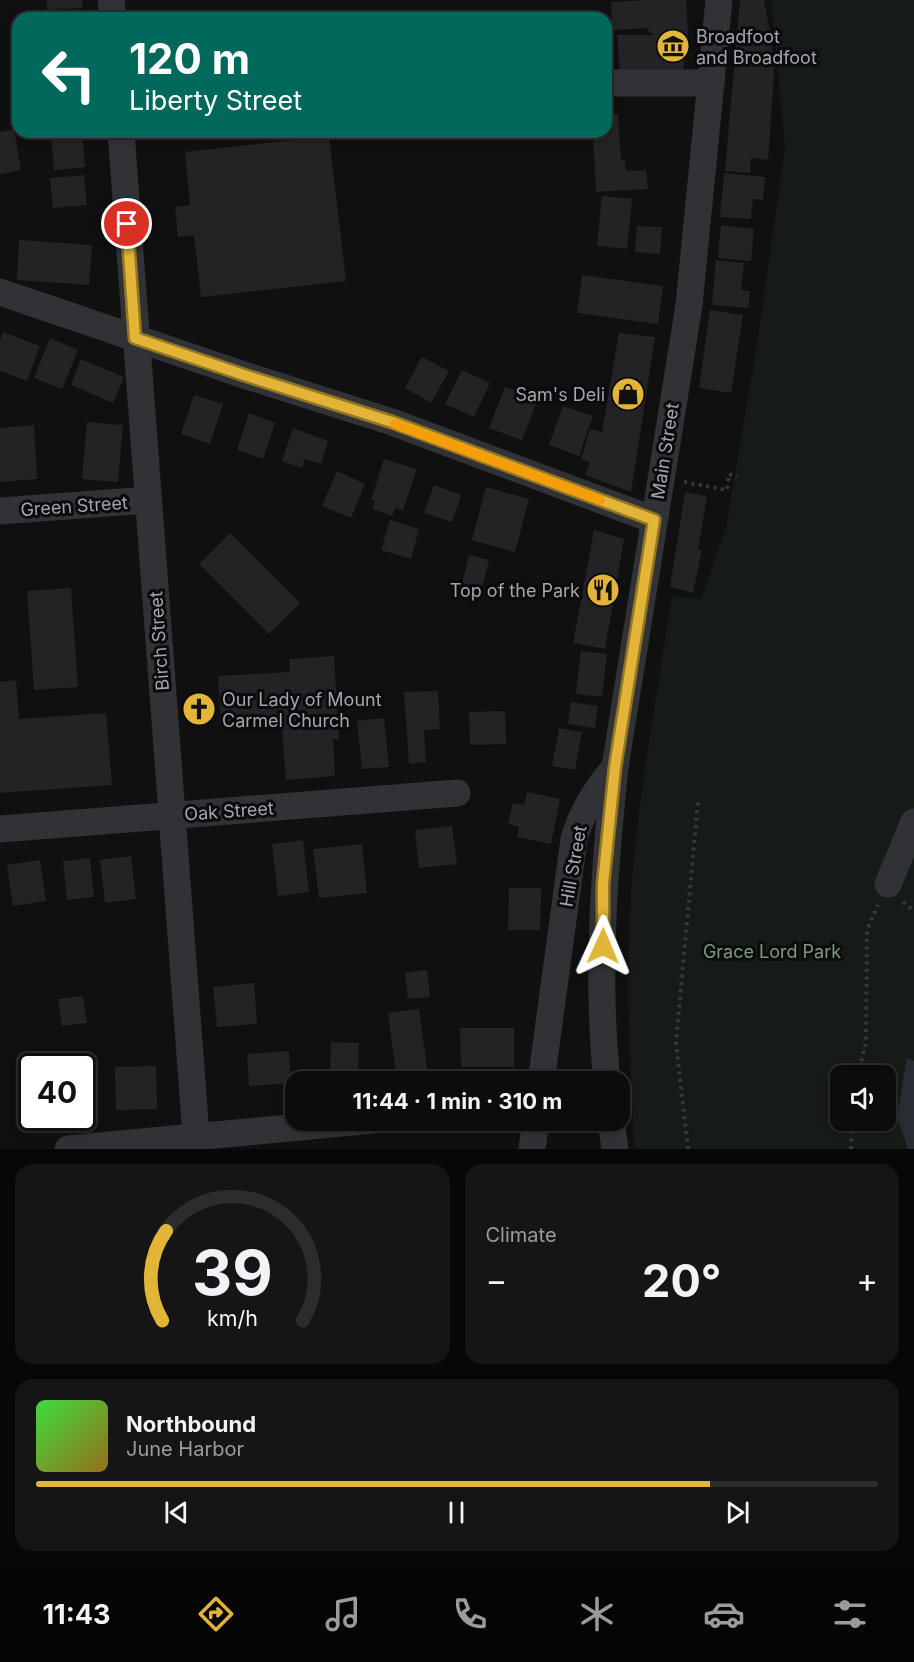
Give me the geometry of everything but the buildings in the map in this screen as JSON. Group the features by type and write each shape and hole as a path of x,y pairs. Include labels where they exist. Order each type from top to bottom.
{"street":[{"name":"Main Street","path":"606,1071 603,884 615,767 689,305 719,0"},
{"path":"612,83 711,83"},
{"name":"Birch Street","path":"121,138 197,1143"},
{"path":"0,292 241,374 392,422 654,520"},
{"name":"Green Street","path":"0,512 148,500"},
{"name":"Hill Street","path":"542,1071 574,839 578,824 592,795 615,767"},
{"name":"Oak Street","path":"0,829 457,793"},
{"path":"888,884 914,822"},
{"path":"68,1149 197,1143 289,1131"},
{"path":"532,1149 534,1131"},
{"path":"613,1131 615,1149"}],"path":[{"path":"683,482 727,490 729,474 737,477"},
{"path":"688,1149 676,1043 698,801"},
{"path":"861,1065 866,1041 867,930 888,884"},
{"path":"850,1149 851,1131"}],"green space":[{"name":"Grace Lord Park","path":"771,0 914,0 914,1149 636,1149 634,1145 629,1019 629,925 638,819 648,745 672,596 701,599 726,527 755,358 785,148"}],"shaded area":[{"path":"907,1058 914,1061 914,1149 908,1149 897,1117"}],"slow traffic":[{"path":"395,424 600,500"}],"place":[{"name":"Broadfoot and Broadfoot","path":"673,46"},
{"name":"Sam's Deli","path":"628,394"},
{"name":"Top of the Park","path":"603,590"},
{"name":"Our Lady of Mount Carmel Church","path":"199,709"}],"route":[{"path":"127,224 135,338 392,422 654,520 615,767 603,884 603,946"}]}
